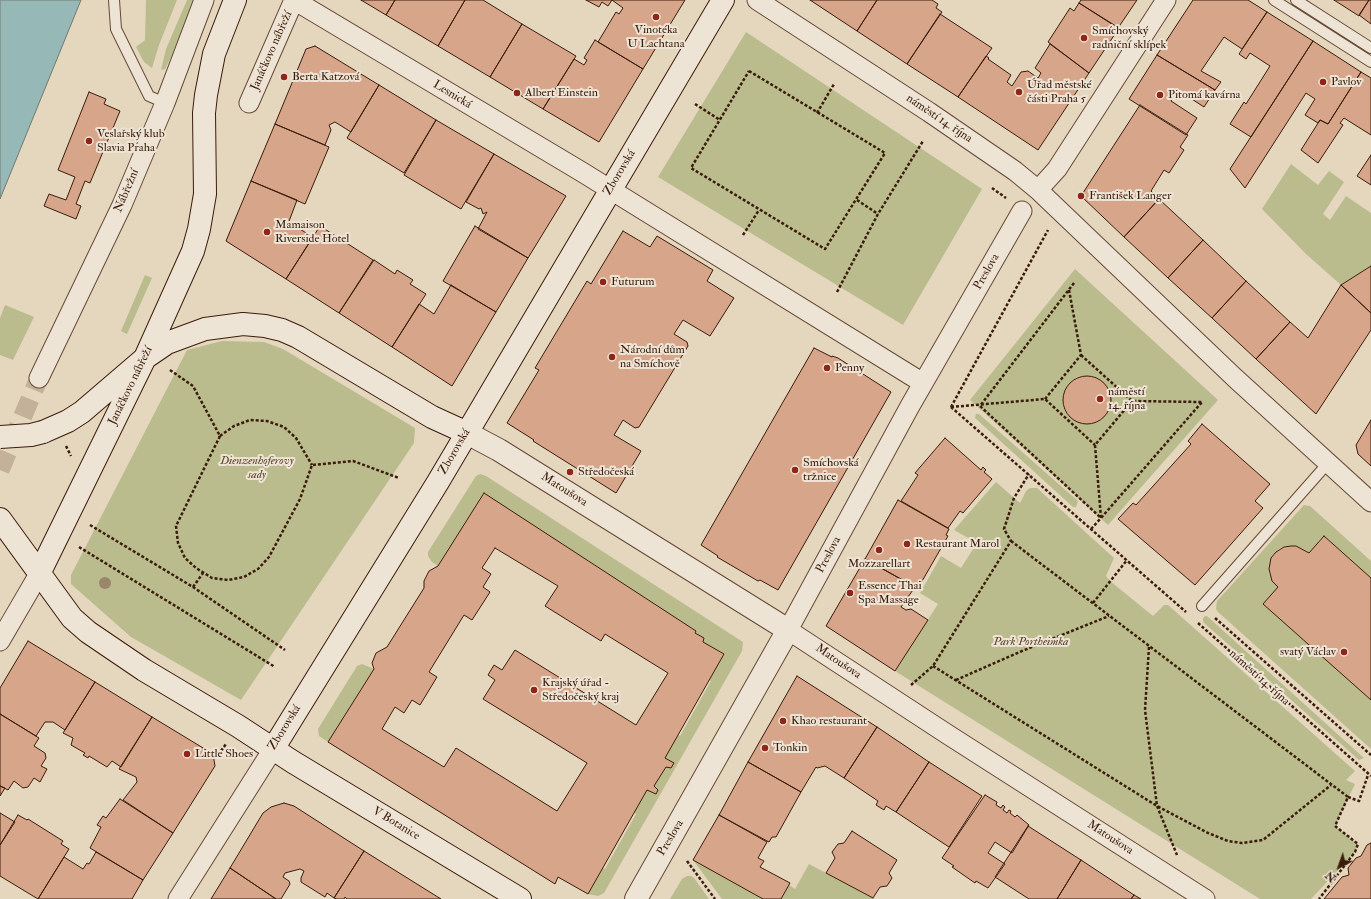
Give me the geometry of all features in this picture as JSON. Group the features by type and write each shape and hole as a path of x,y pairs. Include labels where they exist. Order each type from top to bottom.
{"main road":[{"name":"Janáčkovo nábřeží","path":"39,574 185,270 199,229 205,194 204,113 214,54 235,0"},
{"name":"Zborovská","path":"273,749 438,482 723,0"},
{"path":"0,437 31,435 43,432 68,421 82,412 144,358 166,343 205,329 242,324 264,326 282,330 298,337 432,417 467,433"},
{"name":"Matoušova","path":"467,433 499,450 788,630"},
{"path":"1,520 72,618 88,632 144,670 222,716 273,749"},
{"name":"Preslova","path":"636,899 788,630"},
{"name":"V Botanice","path":"273,749 520,899"}],"street":[{"name":"Nábřežní","path":"39,378 122,205 165,103 204,0"},
{"name":"Lesnická","path":"294,0 610,190"},
{"name":"Janáčkovo nábřeží","path":"249,103 294,0"},
{"name":"náměstí 14. října","path":"757,0 929,112 1015,171 1038,190 1229,372 1371,502"},
{"path":"1038,190 1057,169 1166,0"},
{"path":"610,190 924,382"},
{"name":"Preslova","path":"788,630 924,382 1022,211"},
{"name":"Janáčkovo nábřeží","path":"0,641 39,574"},
{"name":"Matoušova","path":"788,630 947,734 1205,899"},
{"name":"Zborovská","path":"178,899 273,749"}],"lane":[{"path":"114,0 116,29 119,36 149,96 165,103"},
{"path":"1274,0 1371,62"},
{"path":"1296,0 1371,48"},
{"path":"1202,606 1328,463"}],"path":[{"path":"749,71 884,153 857,200 825,249 691,168 720,120 749,71"},
{"path":"817,113 834,84"},
{"path":"695,104 720,120"},
{"path":"837,292 878,214 923,141"},
{"path":"857,200 878,214"},
{"path":"744,236 759,210"},
{"path":"951,407 1049,231"},
{"path":"980,406 1074,283"},
{"path":"1069,289 1080,355 1132,401 1202,402 1091,529"},
{"path":"951,407 980,406 1045,399 1080,355"},
{"path":"169,369 193,386 220,436"},
{"path":"1045,399 1095,445 1101,518"},
{"path":"1095,445 1132,401"},
{"path":"980,406 1101,518"},
{"path":"951,407 1188,614"},
{"path":"250,420 268,421 284,427 296,438 312,465 300,499 269,557 258,569 244,577 228,580 212,578 202,573 185,558 178,543 176,526 220,436 234,426 250,420"},
{"path":"66,445 71,456 67,462"},
{"path":"312,465 353,461 399,478"},
{"path":"1029,474 1014,498 1004,529 1011,541 1348,797 1359,801 1370,775"},
{"path":"90,525 193,587 285,650"},
{"path":"909,687 933,666 1011,541"},
{"path":"79,547 274,667"},
{"path":"1093,603 1127,560"},
{"path":"193,587 202,573"},
{"path":"955,680 1109,616"},
{"name":"náměstí 14. října","path":"1194,619 1370,775"},
{"path":"1218,621 1371,755"},
{"path":"1149,646 1145,710 1157,806 1178,858"},
{"path":"933,666 1157,806 1228,841 1242,843 1256,841 1267,837 1331,785"},
{"path":"221,751 226,744"},
{"path":"1319,899 1355,852 1358,844 1335,826 1348,797"},
{"path":"687,861 715,899"}],"green space":[{"path":"146,0 177,0 159,45 152,68 144,62 136,47 145,40"},
{"path":"187,0 195,0 171,57 165,69 161,70 166,49"},
{"path":"746,32 982,189 903,325 658,177"},
{"path":"1291,164 1318,185 1329,171 1344,182 1323,214 1330,220 1346,196 1371,213 1371,266 1341,285 1306,254 1262,209"},
{"path":"1075,269 1218,400 1108,525 970,400","holes":["1077,377 1093,377 1107,386 1111,402 1108,410 1097,422 1088,424 1081,423 1068,415 1064,409 1063,401 1066,387"]},
{"path":"145,275 152,278 127,334 121,331"},
{"path":"5,305 34,317 13,360 0,355 0,318"},
{"name":"Dienzenhoferovy sady","path":"222,341 264,342 283,349 415,428 414,443 241,700 131,637 71,584 71,575 187,350"},
{"path":"976,414 979,414 1078,501 1076,507 1073,507 975,418"},
{"path":"480,474 486,476 743,642 742,651 604,893 598,896 588,894 603,868 605,869 636,814 634,812 647,790 656,794 658,790 654,786 666,767 665,758 678,735 680,736 711,681 709,680 724,654 703,642 704,638 695,633 696,631 484,493 438,566 432,562 428,556 428,552 476,476"},
{"name":"Park Portheimka","path":"996,482 1020,503 1026,491 1030,488 1037,488 1114,558 1106,576 1110,581 1153,616 1164,605 1168,605 1355,771 1346,780 1355,784 1335,826 1358,844 1355,852 1311,899 1260,899 895,671 938,604 920,593 941,556 961,568 977,543 954,530"},
{"path":"1304,505 1310,506 1371,561 1371,578 1324,536 1309,553 1296,546 1286,546 1279,549 1271,558 1269,573 1275,584 1371,700 1371,749 1216,609 1217,601"},
{"path":"1207,616 1364,758 1359,760 1203,622 1203,618"},
{"path":"362,664 374,669 328,742 319,736 318,729 357,666"},
{"path":"693,860 763,899 722,899"},
{"path":"809,864 875,899 781,899 789,885 795,889"},
{"path":"687,876 694,878 709,899 670,899 682,879"}],"water":[{"path":"0,0 81,0 0,199"}],"building":[{"path":"361,0 395,0 386,15"},
{"path":"395,0 465,0 438,46 386,15"},
{"path":"465,0 483,0 522,24 490,77 438,46"},
{"path":"586,0 612,0 608,6 602,2 599,7"},
{"path":"612,0 685,0 643,69 598,42 616,12 619,14 623,8"},
{"path":"810,0 877,0 857,31"},
{"path":"877,0 932,0 938,4 936,8 942,12 907,64 857,31"},
{"path":"1081,0 1137,0 1118,28 1079,3"},
{"path":"1193,0 1248,0 1267,12 1242,49 1224,37 1201,71 1221,82 1215,90 1157,55"},
{"path":"1334,0 1369,0 1359,16"},
{"path":"1369,0 1371,0 1371,24 1359,15"},
{"path":"1079,3 1119,28 1089,73 1048,42 1070,8 1074,11"},
{"path":"1267,12 1313,41 1251,137 1230,124 1244,102 1246,104 1270,66 1250,53 1246,59 1239,54"},
{"path":"940,14 992,48 958,97 907,64"},
{"path":"522,24 576,56 543,109 490,77"},
{"path":"595,40 643,69 599,142 543,109 574,59 584,65 587,60 584,58"},
{"path":"1313,41 1361,72 1328,124 1320,120 1318,123 1305,115 1315,99 1306,93 1245,188 1230,169"},
{"name":"Úřad městské části Praha 5","path":"1050,44 1089,73 1038,150 958,97 986,56 1011,75 1007,82 1012,86 1021,72 1028,71 1038,78 1041,73 1035,68"},
{"path":"315,46 379,85 351,132 335,122 329,125 331,130 325,145 275,124 306,49"},
{"path":"1157,55 1215,90 1204,107 1181,92 1177,99 1173,98 1171,101 1197,118 1186,135 1129,99"},
{"path":"1361,72 1371,78 1371,135 1344,118 1340,123 1343,125 1318,163 1301,150 1320,120 1328,124"},
{"path":"379,85 436,120 404,173 347,138"},
{"name":"Veslařský klub Slavia Praha","path":"89,92 106,99 104,104 120,111 90,183 85,181 76,204 81,206 76,219 44,206 49,194 66,200 75,177 58,170"},
{"path":"1140,105 1188,135 1180,147 1184,150 1169,173 1164,170 1151,191 1159,199 1124,237 1081,196"},
{"path":"436,120 494,154 461,209 404,175"},
{"path":"275,124 329,147 305,204 251,181"},
{"path":"494,154 566,196 528,258 478,229 487,212 483,214 481,208 479,209 466,202"},
{"path":"1371,155 1371,185 1357,176"},
{"name":"Mamaison Riverside Hotel","path":"251,181 297,200 288,224 293,225 313,237 286,279 226,241"},
{"path":"1159,199 1203,240 1168,278 1124,237"},
{"path":"320,226 373,260 339,313 286,279"},
{"path":"475,226 528,258 496,312 443,281"},
{"name":"Národní dům na Smíchově","path":"623,231 650,247 657,236 713,270 707,281 734,298 710,336 683,320 674,334 687,342 688,346 639,427 635,428 623,420 614,435 641,451 616,493 507,423 539,370 535,368 587,281 591,284"},
{"path":"1203,240 1246,281 1212,318 1168,278"},
{"path":"374,260 395,274 397,270 413,280 410,284 426,294 392,347 339,313"},
{"path":"1371,266 1371,313 1341,285"},
{"path":"1246,281 1290,322 1256,359 1212,318"},
{"path":"451,285 496,312 452,386 392,347 419,304 434,314"},
{"path":"1341,285 1371,313 1371,330 1316,414 1256,359 1290,322 1308,338"},
{"name":"Smíchovská tržnice","path":"814,348 832,357 838,358 891,392 778,590 760,580 758,581 717,557 718,556 701,545"},
{"path":"1082,376 1092,376 1104,383 1111,395 1111,405 1104,417 1092,424 1082,424 1074,420 1067,413 1063,405 1063,395 1067,387 1074,380"},
{"path":"1371,420 1371,466 1358,454 1356,445"},
{"path":"1202,424 1270,484 1255,501 1263,508 1195,585 1118,519 1133,503 1136,505 1191,444 1188,441"},
{"path":"945,438 981,470 983,467 986,470 984,472 992,479 963,513 960,511 948,528 901,501 918,475 915,473"},
{"name":"Krajský úřad - Středočeský kraj","path":"484,493 696,631 695,633 704,638 703,642 724,654 665,758 674,763 671,768 666,767 654,786 658,790 656,794 647,790 588,894 558,877 555,884 328,742 374,669 372,663 376,653 387,647 424,588 424,581 429,571 438,566","holes":["495,548 558,586 545,606 601,641 605,634 668,673 636,725 515,650 502,670 494,665 488,675 495,680 483,699 587,763 557,811 456,748 444,767 382,729 395,707 404,713 412,700 420,705 437,677 429,672 464,615 472,620 490,592 483,587 491,574 482,568"]},
{"path":"898,500 949,529 946,535 948,536 921,583 919,581 915,587 865,559"},
{"name":"svatý Václav","path":"1324,536 1371,578 1371,700 1263,604 1278,587 1272,581 1269,569 1271,558 1276,552 1284,547 1296,546 1309,553"},
{"path":"865,559 915,587 901,607 906,610 911,609 928,620 895,671 826,626"},
{"path":"28,641 95,682 65,730 53,722 45,722 36,736 0,714 0,688"},
{"path":"797,676 877,727 844,778 825,766 816,767 801,792 748,762"},
{"path":"95,682 152,717 121,767 112,761 107,767 89,756 88,758 83,755 85,753 71,745 73,738 63,733"},
{"path":"0,714 39,738 34,746 45,753 46,758 41,766 47,769 40,782 34,778 28,787 23,788 14,781 8,790 0,786"},
{"path":"152,717 213,754 215,766 173,833 123,800 137,782 136,777 119,769"},
{"path":"877,727 929,762 896,812 886,806 884,810 876,805 878,801 844,778"},
{"path":"748,762 801,792 776,837 772,837 769,842 719,815"},
{"path":"929,762 982,796 949,847 896,812"},
{"path":"0,786 5,788 0,796"},
{"path":"985,795 997,802 996,805 1001,808 1003,805 1005,807 1003,810 1007,813 1009,810 1011,811 1010,813 1015,817 1017,815 1029,825 1012,853 995,842 988,853 1005,864 988,888 976,881 975,883 942,858"},
{"path":"120,799 173,833 143,880 90,848 101,827 97,825 103,816 106,818"},
{"path":"284,803 294,806 364,851 334,898 327,893 325,897 301,882 304,871 300,869 285,873 283,877 289,881 290,884 281,899 276,899 230,868 263,813 271,807"},
{"path":"0,813 15,822 0,845"},
{"path":"18,815 27,820 28,819 63,841 61,844 69,849 38,899 0,876 0,845"},
{"path":"719,815 767,842 758,858 764,861 760,867 790,883 781,899 763,899 693,860"},
{"path":"1028,826 1081,860 1057,899 1029,899 995,877"},
{"path":"852,831 897,860 889,873 892,878 887,886 880,887 873,898 826,873 835,858 832,852 838,844 844,843"},
{"path":"1371,843 1371,899 1324,899 1342,877 1349,875 1348,868 1356,858 1361,856 1367,845"},
{"path":"364,851 441,899 334,898"},
{"path":"96,852 143,880 132,899 38,899 64,857 83,869 87,863 89,864"},
{"path":"1081,860 1134,895 1131,899 1057,899"},
{"path":"230,868 276,899 211,899"},
{"path":"1134,895 1141,899 1131,899"}],"tunnel":[{"path":"0,470 39,378"}],"place":[{"name":"Vinotéka U Lachtana","path":"656,17"},
{"name":"Smíchovský radniční sklípek","path":"1084,38"},
{"name":"Berta Katzová","path":"284,77"},
{"name":"Pavlov","path":"1323,82"},
{"name":"Úřad městské části Praha 5","path":"1019,92"},
{"name":"Albert Einstein","path":"517,93"},
{"name":"Pitomá kavárna","path":"1160,95"},
{"name":"Veslařský klub Slavia Praha","path":"89,141"},
{"name":"František Langer","path":"1081,196"},
{"name":"Mamaison Riverside Hotel","path":"267,232"},
{"name":"Futurum","path":"603,282"},
{"name":"Národní dům na Smíchově","path":"612,357"},
{"name":"Penny","path":"827,368"},
{"name":"náměstí 14. října","path":"1100,399"},
{"name":"Smíchovská tržnice","path":"795,470"},
{"name":"Středočeská","path":"570,472"},
{"name":"Restaurant Marol","path":"907,544"},
{"name":"Mozzarellart","path":"879,550"},
{"name":"Essence Thai Spa Massage","path":"850,593"},
{"name":"svatý Václav","path":"1344,652"},
{"name":"Krajský úřad - Středočeský kraj","path":"534,690"},
{"name":"Khao restaurant","path":"783,721"},
{"name":"Tonkin","path":"765,748"},
{"name":"Little Shoes","path":"187,754"}]}
